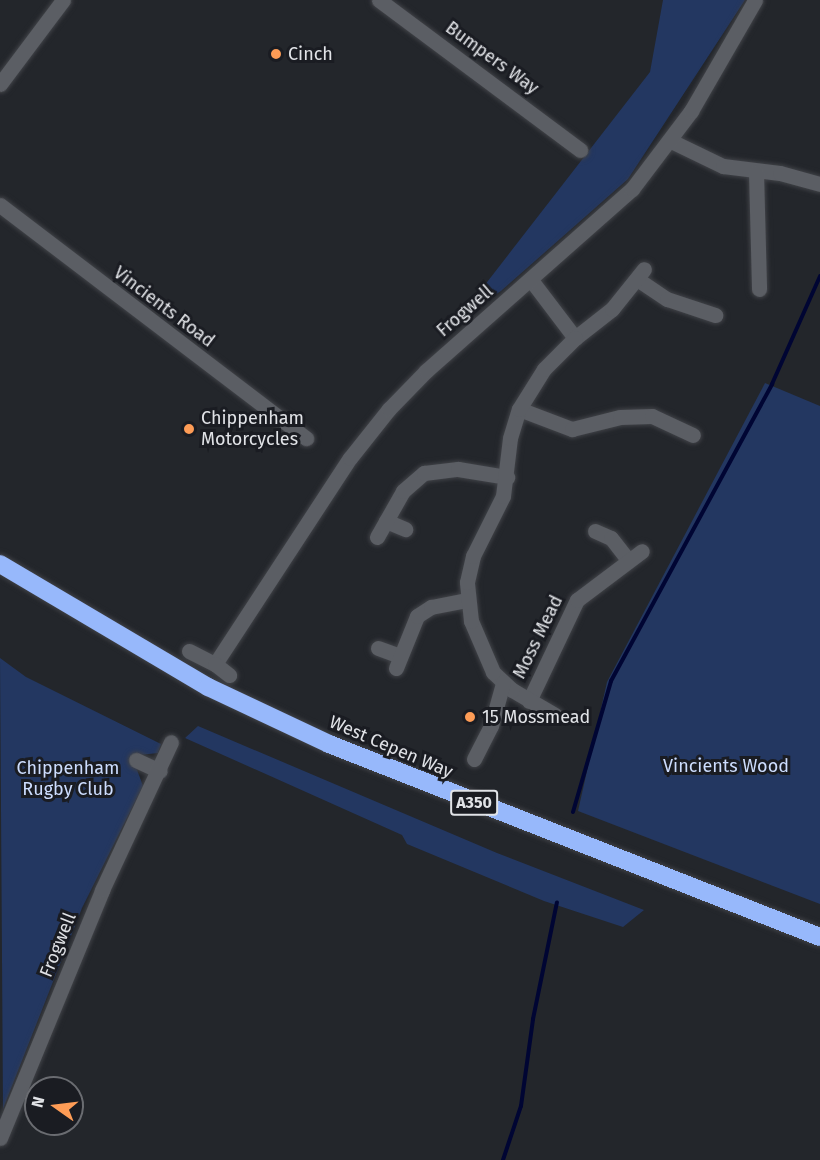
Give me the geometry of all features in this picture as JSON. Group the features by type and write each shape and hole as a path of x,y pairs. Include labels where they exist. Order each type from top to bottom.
{"highway":[{"name":"West Cepen Way","path":"0,564 208,687 329,744 820,937"}],"street":[{"path":"0,84 63,0"},
{"name":"Bumpers Way","path":"379,0 580,150"},
{"name":"Frogwell","path":"215,664 366,435 426,371 616,205 670,141 755,0"},
{"path":"670,141 706,160 756,172 780,173 820,184"},
{"path":"756,172 759,289"},
{"name":"Vincients Road","path":"0,205 306,438"},
{"name":"Moss Mead","path":"555,715 503,683 482,650 468,600 473,556 496,514 507,477 510,438 519,409 540,374 575,338 606,315 640,274 667,299 705,317"},
{"path":"531,280 575,338"},
{"path":"519,409 567,429 634,416 652,416 673,430 693,435"},
{"path":"377,537 403,491 430,471 458,469 507,477"},
{"path":"386,521 405,529"},
{"path":"595,531 611,538 628,560"},
{"name":"Moss Mead","path":"529,701 577,600 642,551"},
{"path":"378,648 398,662 410,627 420,612 436,605 468,600"},
{"path":"189,651 215,664 229,675"},
{"path":"474,759 491,726 503,683"},
{"name":"Frogwell","path":"0,1138 102,890 160,771 171,742"},
{"path":"136,760 160,771"}],"green space":[{"path":"663,0 745,0 628,179 501,291 460,317 650,72"},
{"name":"Vincients Wood","path":"765,383 820,406 820,904 578,811 607,682"},
{"name":"Chippenham Rugby Club","path":"0,658 26,677 161,744 158,753 140,755 136,767 143,786 82,908 3,1109"},
{"path":"198,726 497,853 644,910 623,927 544,901 407,844 402,835 185,738"}],"waterway":[{"path":"573,812 611,681 772,384 820,276"},
{"path":"503,1160 521,1106 533,1019 557,902"}],"place":[{"name":"Cinch","path":"276,54"},
{"name":"Chippenham Motorcycles","path":"189,429"},
{"name":"15 Mossmead","path":"470,717"}]}
